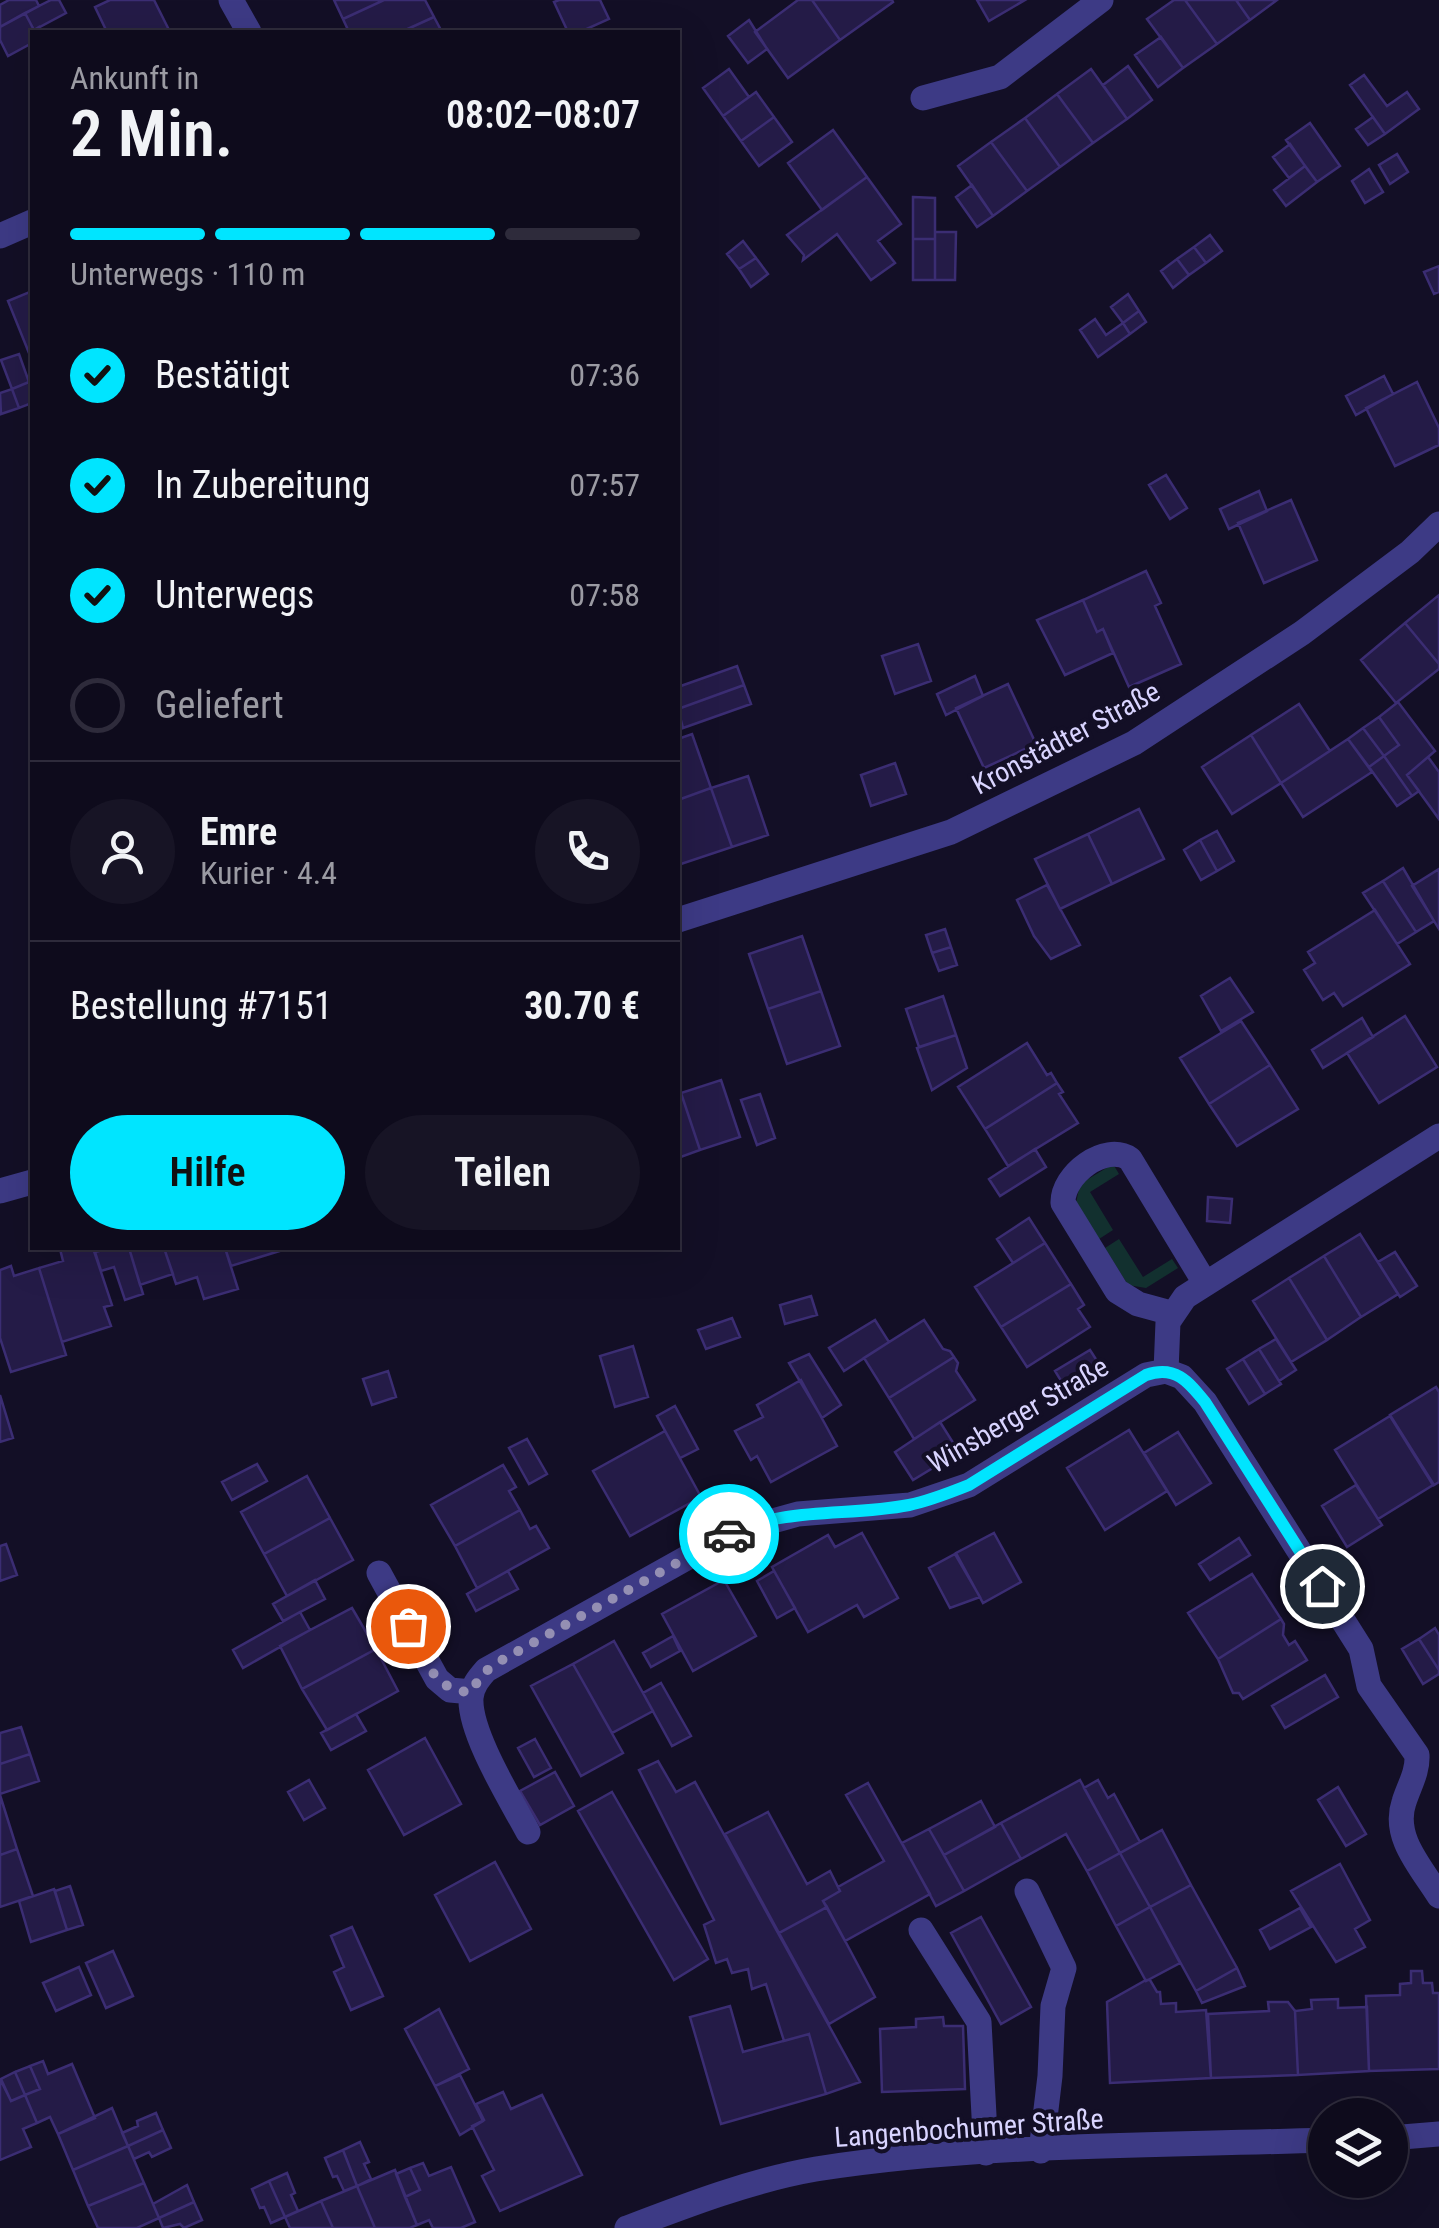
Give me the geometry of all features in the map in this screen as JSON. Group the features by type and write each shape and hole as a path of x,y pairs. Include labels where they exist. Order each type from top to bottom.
{"street":[{"path":"232,0 248,30"},
{"path":"923,98 1000,77 1100,0"},
{"path":"0,236 30,223"},
{"name":"Kronstädter Straße","path":"680,919 951,832 1134,743 1302,633 1410,552 1439,524"},
{"path":"1439,1136 1185,1297 1172,1313 1167,1331 1166,1371 1188,1382 1205,1402 1360,1648 1370,1686 1428,1753 1415,1774 1401,1812 1402,1835 1439,1896"},
{"path":"1172,1313 1138,1304 1117,1291 1064,1203 1064,1188 1074,1174 1107,1154 1120,1152 1130,1158 1205,1283"},
{"path":"0,1191 30,1183"},
{"name":"Winsberger Straße","path":"472,1692 480,1676 495,1664 734,1532 798,1514 890,1508 969,1485 1146,1375 1166,1371"},
{"path":"379,1573 437,1679 450,1690 472,1692 472,1708 484,1746 528,1832"},
{"path":"1027,1891 1064,1968 1053,2006 1041,2151"},
{"path":"921,1930 979,2022 986,2153"},
{"path":"1408,2137 1439,2134"},
{"name":"Langenbochumer Straße","path":"627,2228 718,2196 814,2170 986,2153 1308,2141"}],"green space":[{"path":"1113,1164 1119,1174 1090,1192 1113,1230 1099,1239 1076,1203 1080,1184"},
{"path":"1119,1239 1143,1277 1172,1259 1178,1268 1146,1288 1128,1285 1105,1248"}],"building":[{"path":"9,0 36,0 39,6 0,27 0,5"},
{"path":"59,0 66,13 34,30 25,13"},
{"path":"110,0 154,0 169,30 106,30 95,7"},
{"path":"334,0 384,0 343,19"},
{"path":"384,0 425,0 434,17 405,30 348,30 343,19"},
{"path":"600,0 609,19 584,30 567,30 554,2"},
{"path":"798,0 812,0 840,40 788,78 755,32"},
{"path":"812,0 892,0 893,2 840,40"},
{"path":"977,0 1025,0 989,21"},
{"path":"1174,0 1185,0 1217,44 1183,68 1147,19"},
{"path":"1185,0 1236,0 1250,20 1217,44"},
{"path":"1236,0 1277,0 1250,20"},
{"path":"25,13 34,30 30,30 30,44 8,56 0,40 0,27"},
{"path":"434,17 441,30 405,30"},
{"path":"749,20 767,49 748,63 728,36"},
{"path":"1161,37 1183,68 1158,87 1135,55"},
{"path":"1128,66 1152,100 1127,119 1103,85"},
{"path":"729,69 749,97 723,116 703,88"},
{"path":"1091,69 1127,119 1093,143 1057,94"},
{"path":"1364,75 1387,106 1407,92 1419,109 1385,134 1350,85"},
{"path":"756,92 774,117 741,141 723,116"},
{"path":"1057,94 1093,143 1060,167 1025,118"},
{"path":"774,117 792,142 759,166 741,141"},
{"path":"1373,117 1385,134 1368,145 1356,129"},
{"path":"1025,118 1060,167 1027,191 991,142"},
{"path":"1310,123 1340,166 1317,182 1286,140"},
{"path":"833,130 867,177 822,210 788,163"},
{"path":"991,142 1027,191 993,216 958,166"},
{"path":"1290,144 1305,166 1289,178 1273,157"},
{"path":"1397,154 1408,172 1390,184 1379,165"},
{"path":"1305,166 1317,182 1286,206 1274,190"},
{"path":"1369,169 1383,192 1365,203 1352,181"},
{"path":"867,177 901,224 878,241 895,263 871,280 837,234 803,260 804,255 787,235"},
{"path":"972,185 993,216 977,227 956,197"},
{"path":"913,197 935,198 935,239 913,239"},
{"path":"935,232 956,232 955,280 935,280"},
{"path":"1210,235 1222,251 1206,263 1194,247"},
{"path":"913,239 935,239 935,280 913,280"},
{"path":"743,241 756,258 739,269 727,254"},
{"path":"1194,247 1206,263 1189,275 1177,259"},
{"path":"756,258 768,274 751,287 739,269"},
{"path":"1177,259 1189,275 1173,288 1161,271"},
{"path":"1439,266 1439,292 1434,294 1424,272"},
{"path":"30,292 29,353 8,301"},
{"path":"1128,294 1139,311 1123,323 1111,307"},
{"path":"1139,311 1146,322 1130,334 1123,323"},
{"path":"1095,319 1106,335 1123,323 1130,334 1098,357 1080,330"},
{"path":"19,354 29,382 12,389 1,360"},
{"path":"1384,376 1393,394 1356,415 1346,396"},
{"path":"29,382 30,404 19,408 12,389"},
{"path":"1417,382 1439,428 1439,445 1395,466 1366,408"},
{"path":"12,389 19,408 1,414 0,393"},
{"path":"1166,475 1187,508 1170,519 1149,485"},
{"path":"1259,491 1267,511 1229,529 1220,509"},
{"path":"1291,500 1317,560 1264,583 1238,523"},
{"path":"1146,571 1161,603 1155,606 1181,664 1129,687 1103,629 1097,632 1083,600"},
{"path":"1439,595 1439,664 1405,623"},
{"path":"1083,600 1097,632 1103,629 1113,653 1065,675 1037,620"},
{"path":"1405,623 1439,669 1396,703 1361,660"},
{"path":"918,644 931,681 895,694 882,656"},
{"path":"737,666 744,685 680,708 680,686"},
{"path":"975,676 983,696 946,715 937,694"},
{"path":"1008,684 1036,744 984,768 956,708"},
{"path":"744,685 751,704 683,728 680,708"},
{"path":"1398,702 1435,751 1407,775 1419,791 1412,796 1384,756 1399,745 1379,717"},
{"path":"1299,704 1330,751 1281,783 1251,735"},
{"path":"1379,717 1399,745 1384,756 1363,728"},
{"path":"1363,728 1384,756 1369,767 1348,739"},
{"path":"692,734 711,788 680,799 680,738"},
{"path":"1251,735 1281,783 1232,814 1202,767"},
{"path":"1348,739 1372,772 1303,817 1281,783"},
{"path":"1384,756 1412,796 1397,806 1369,767"},
{"path":"1428,757 1439,772 1439,819 1407,775"},
{"path":"895,763 906,794 871,806 861,775"},
{"path":"748,776 768,835 732,847 711,788"},
{"path":"711,788 732,847 680,864 680,799"},
{"path":"1139,809 1164,859 1112,884 1088,834"},
{"path":"1217,831 1234,861 1217,871 1200,840"},
{"path":"1088,834 1112,884 1060,909 1035,859"},
{"path":"1200,840 1217,871 1201,880 1184,850"},
{"path":"1403,868 1434,921 1416,932 1383,881"},
{"path":"1439,869 1439,929 1412,886"},
{"path":"1383,881 1416,932 1397,944 1363,893"},
{"path":"1047,885 1080,945 1051,959 1034,936 1017,900"},
{"path":"1375,910 1410,964 1343,1006 1334,993 1323,1000 1304,970 1315,963 1308,952"},
{"path":"945,929 951,947 932,953 926,935"},
{"path":"802,936 821,991 768,1009 749,954"},
{"path":"951,947 957,965 939,971 932,953"},
{"path":"1230,978 1253,1012 1221,1031 1201,996"},
{"path":"821,991 840,1046 787,1064 768,1009"},
{"path":"943,996 956,1035 919,1047 906,1009"},
{"path":"1405,1016 1437,1067 1379,1103 1347,1053"},
{"path":"1362,1018 1373,1037 1323,1068 1312,1050"},
{"path":"1241,1021 1270,1065 1209,1104 1180,1058"},
{"path":"956,1035 967,1068 932,1090 917,1048"},
{"path":"1027,1043 1047,1075 1051,1073 1057,1083 985,1129 958,1087"},
{"path":"1270,1065 1298,1109 1237,1146 1209,1104"},
{"path":"721,1080 740,1137 700,1150 681,1093"},
{"path":"1057,1083 1063,1092 1059,1094 1078,1123 1008,1166 985,1129"},
{"path":"680,1093 700,1150 680,1157"},
{"path":"760,1094 775,1138 757,1145 741,1100"},
{"path":"1035,1149 1046,1167 1000,1196 989,1179"},
{"path":"1208,1197 1232,1199 1230,1223 1207,1221"},
{"path":"1029,1218 1045,1243 1013,1263 997,1239"},
{"path":"1360,1234 1398,1294 1361,1317 1324,1256"},
{"path":"1045,1243 1071,1284 1001,1327 975,1287"},
{"path":"60,1250 94,1250 112,1305 104,1307 111,1326 62,1342 39,1268 63,1261"},
{"path":"130,1250 143,1294 125,1300 114,1267 101,1271 95,1252"},
{"path":"130,1250 165,1250 173,1274 140,1285"},
{"path":"165,1250 226,1250 238,1289 204,1299 197,1277 176,1284"},
{"path":"226,1250 283,1250 231,1266"},
{"path":"1395,1252 1417,1286 1400,1297 1378,1262"},
{"path":"1324,1256 1361,1317 1327,1340 1289,1278"},
{"path":"11,1266 14,1276 39,1268 66,1355 11,1372 0,1338 0,1270"},
{"path":"1289,1278 1327,1340 1291,1362 1253,1301"},
{"path":"1071,1284 1084,1305 1078,1309 1090,1327 1027,1367 1001,1327"},
{"path":"811,1296 817,1315 785,1324 780,1305"},
{"path":"732,1318 740,1337 706,1349 698,1330"},
{"path":"875,1320 889,1342 844,1371 829,1348"},
{"path":"924,1320 943,1349 954,1357 889,1398 864,1358"},
{"path":"1276,1339 1296,1370 1279,1381 1259,1349"},
{"path":"633,1346 648,1397 615,1407 600,1356"},
{"path":"1259,1349 1281,1384 1265,1394 1243,1359"},
{"path":"1090,1350 1101,1367 1066,1389 1055,1371"},
{"path":"809,1354 841,1405 822,1418 789,1363"},
{"path":"954,1357 958,1363 956,1371 975,1400 914,1439 889,1398"},
{"path":"1243,1359 1265,1394 1249,1404 1227,1369"},
{"path":"388,1371 396,1397 372,1405 363,1379"},
{"path":"801,1380 837,1446 771,1482 757,1456 751,1460 735,1431 763,1417 757,1405"},
{"path":"1436,1387 1439,1482 1434,1485 1390,1415"},
{"path":"0,1395 13,1438 0,1442"},
{"path":"675,1406 698,1449 680,1458 657,1416"},
{"path":"1390,1416 1433,1485 1378,1519 1335,1450"},
{"path":"940,1422 959,1452 913,1480 895,1452"},
{"path":"1129,1430 1167,1491 1105,1530 1067,1468"},
{"path":"665,1431 701,1497 630,1536 593,1471"},
{"path":"1178,1432 1211,1483 1176,1505 1144,1453"},
{"path":"527,1439 547,1474 529,1484 509,1448"},
{"path":"257,1464 267,1481 232,1500 222,1482"},
{"path":"503,1465 516,1487 509,1491 520,1510 455,1546 431,1505"},
{"path":"307,1476 330,1518 264,1554 241,1512"},
{"path":"1356,1485 1382,1525 1347,1547 1322,1506"},
{"path":"520,1510 530,1529 536,1526 549,1548 477,1588 455,1546"},
{"path":"330,1518 353,1560 287,1596 264,1554"},
{"path":"862,1533 898,1598 864,1617 857,1605 808,1632 772,1567 828,1535 835,1547"},
{"path":"994,1533 1021,1582 983,1603 956,1553"},
{"path":"1239,1538 1250,1555 1210,1580 1199,1564"},
{"path":"6,1544 17,1575 0,1581 0,1546"},
{"path":"955,1554 980,1597 950,1608 929,1568"},
{"path":"508,1571 518,1589 476,1611 467,1594"},
{"path":"774,1571 795,1608 777,1618 757,1581"},
{"path":"1252,1574 1281,1619 1218,1659 1188,1613"},
{"path":"315,1580 325,1599 283,1621 273,1604"},
{"path":"724,1580 756,1636 693,1671 662,1614"},
{"path":"352,1608 376,1649 302,1689 280,1646"},
{"path":"300,1612 310,1630 243,1668 233,1650"},
{"path":"1281,1619 1289,1645 1295,1641 1307,1660 1243,1699 1239,1693 1233,1693 1218,1659"},
{"path":"1435,1628 1439,1635 1439,1670 1419,1639"},
{"path":"673,1636 680,1651 651,1667 643,1653"},
{"path":"1419,1639 1439,1670 1439,1674 1423,1684 1402,1649"},
{"path":"614,1641 653,1711 612,1733 573,1664"},
{"path":"376,1649 398,1691 327,1730 302,1689"},
{"path":"573,1664 623,1753 581,1776 531,1686"},
{"path":"1325,1675 1338,1697 1285,1728 1272,1706"},
{"path":"661,1683 691,1736 672,1746 643,1693"},
{"path":"356,1714 366,1731 331,1750 321,1733"},
{"path":"21,1727 30,1754 0,1764 0,1733"},
{"path":"425,1738 461,1804 404,1835 368,1770"},
{"path":"535,1739 551,1768 534,1777 518,1748"},
{"path":"30,1754 39,1781 0,1794 0,1764"},
{"path":"658,1761 676,1792 695,1782 860,2082 826,2094 809,2034 784,2041 766,1984 752,1989 748,1969 732,1973 727,1959 716,1963 704,1925 714,1920 639,1770"},
{"path":"555,1772 574,1806 540,1825 520,1791"},
{"path":"309,1780 325,1808 304,1820 288,1792"},
{"path":"1080,1780 1120,1853 1087,1871 1066,1834 1021,1859 1001,1823"},
{"path":"1098,1780 1108,1798 1114,1794 1140,1842 1120,1853 1084,1788"},
{"path":"868,1783 930,1894 845,1941 823,1901 840,1891 838,1887 884,1861 846,1795"},
{"path":"1338,1787 1366,1834 1346,1846 1318,1800"},
{"path":"612,1792 708,1959 674,1980 578,1811"},
{"path":"0,1795 17,1849 0,1855"},
{"path":"981,1801 995,1827 944,1855 929,1829"},
{"path":"768,1812 807,1884 830,1871 840,1891 823,1901 827,1907 779,1933 725,1834"},
{"path":"1001,1823 1021,1859 964,1891 944,1855"},
{"path":"929,1829 964,1891 936,1906 902,1843"},
{"path":"1162,1830 1191,1885 1150,1907 1120,1853"},
{"path":"17,1849 33,1896 0,1907 0,1855"},
{"path":"1120,1853 1150,1907 1116,1926 1087,1871"},
{"path":"495,1862 531,1929 470,1961 435,1895"},
{"path":"1340,1864 1370,1920 1355,1929 1365,1947 1336,1962 1291,1891"},
{"path":"1191,1885 1237,1968 1196,1991 1150,1907"},
{"path":"70,1886 83,1925 67,1930 55,1891"},
{"path":"54,1889 67,1930 31,1942 19,1901"},
{"path":"827,1907 875,1997 829,2024 779,1933"},
{"path":"1150,1907 1180,1963 1146,1981 1116,1926"},
{"path":"1300,1908 1311,1927 1270,1949 1260,1930"},
{"path":"981,1917 1031,2007 1001,2024 951,1933"},
{"path":"352,1927 383,1996 351,2010 334,1972 344,1967 331,1936"},
{"path":"113,1951 133,1996 106,2008 86,1963"},
{"path":"79,1967 91,1995 56,2011 43,1983"},
{"path":"1237,1968 1245,1986 1202,2003 1196,1991"},
{"path":"1411,1971 1422,1971 1423,1983 1432,1983 1433,1993 1439,1993 1439,2069 1369,2071 1366,1996 1400,1995 1400,1984 1411,1983"},
{"path":"1146,1980 1160,1992 1161,2004 1176,2003 1176,2012 1206,2010 1211,2078 1110,2083 1107,2002"},
{"path":"1338,1999 1338,2008 1367,2007 1369,2071 1298,2075 1295,2011 1312,2009 1311,2000"},
{"path":"1268,2002 1288,2002 1295,2011 1298,2075 1211,2078 1208,2014 1269,2011"},
{"path":"730,2006 743,2052 809,2034 826,2094 721,2124 690,2017"},
{"path":"439,2009 469,2069 435,2086 405,2029"},
{"path":"943,2017 944,2026 963,2026 965,2089 882,2092 880,2029 916,2027 916,2019"},
{"path":"43,2061 48,2074 72,2064 95,2118 58,2134 50,2117 37,2123 25,2095 40,2089 30,2066"},
{"path":"30,2066 40,2089 25,2095 15,2072"},
{"path":"15,2072 25,2095 11,2101 1,2079"},
{"path":"460,2075 483,2121 460,2135 435,2086"},
{"path":"0,2079 11,2101 25,2095 37,2123 23,2129 31,2147 0,2160"},
{"path":"503,2092 511,2109 542,2095 582,2175 500,2211 482,2176 494,2170 472,2126 484,2120 476,2104"},
{"path":"112,2108 128,2146 73,2170 58,2134"},
{"path":"156,2113 163,2130 128,2146 122,2133"},
{"path":"163,2130 171,2148 152,2157 149,2152 134,2159 128,2146"},
{"path":"360,2142 371,2179 357,2186 343,2150"},
{"path":"128,2146 144,2183 88,2206 73,2170"},
{"path":"343,2150 357,2186 344,2191 325,2158"},
{"path":"423,2163 429,2176 451,2167 475,2222 461,2228 433,2228 429,2220 417,2225 405,2197 420,2190 410,2168"},
{"path":"410,2168 420,2190 405,2197 396,2174"},
{"path":"395,2170 417,2225 375,2228 357,2186"},
{"path":"287,2173 298,2211 285,2217 269,2181"},
{"path":"269,2181 285,2217 271,2223 252,2189"},
{"path":"144,2183 159,2218 137,2228 98,2228 88,2206"},
{"path":"187,2185 194,2202 159,2218 153,2204"},
{"path":"357,2186 375,2228 333,2228 321,2201"},
{"path":"321,2201 333,2228 290,2228 285,2217"},
{"path":"194,2202 202,2220 184,2228 180,2224 163,2228 159,2218"}],"way so far":[{"path":"408,1626 442,1686 472,1692 480,1676 495,1664 729,1534"}],"route":[{"path":"729,1534 798,1514 890,1508 930,1500 969,1485 1146,1375 1166,1371 1188,1382 1205,1402 1322,1586"}]}
